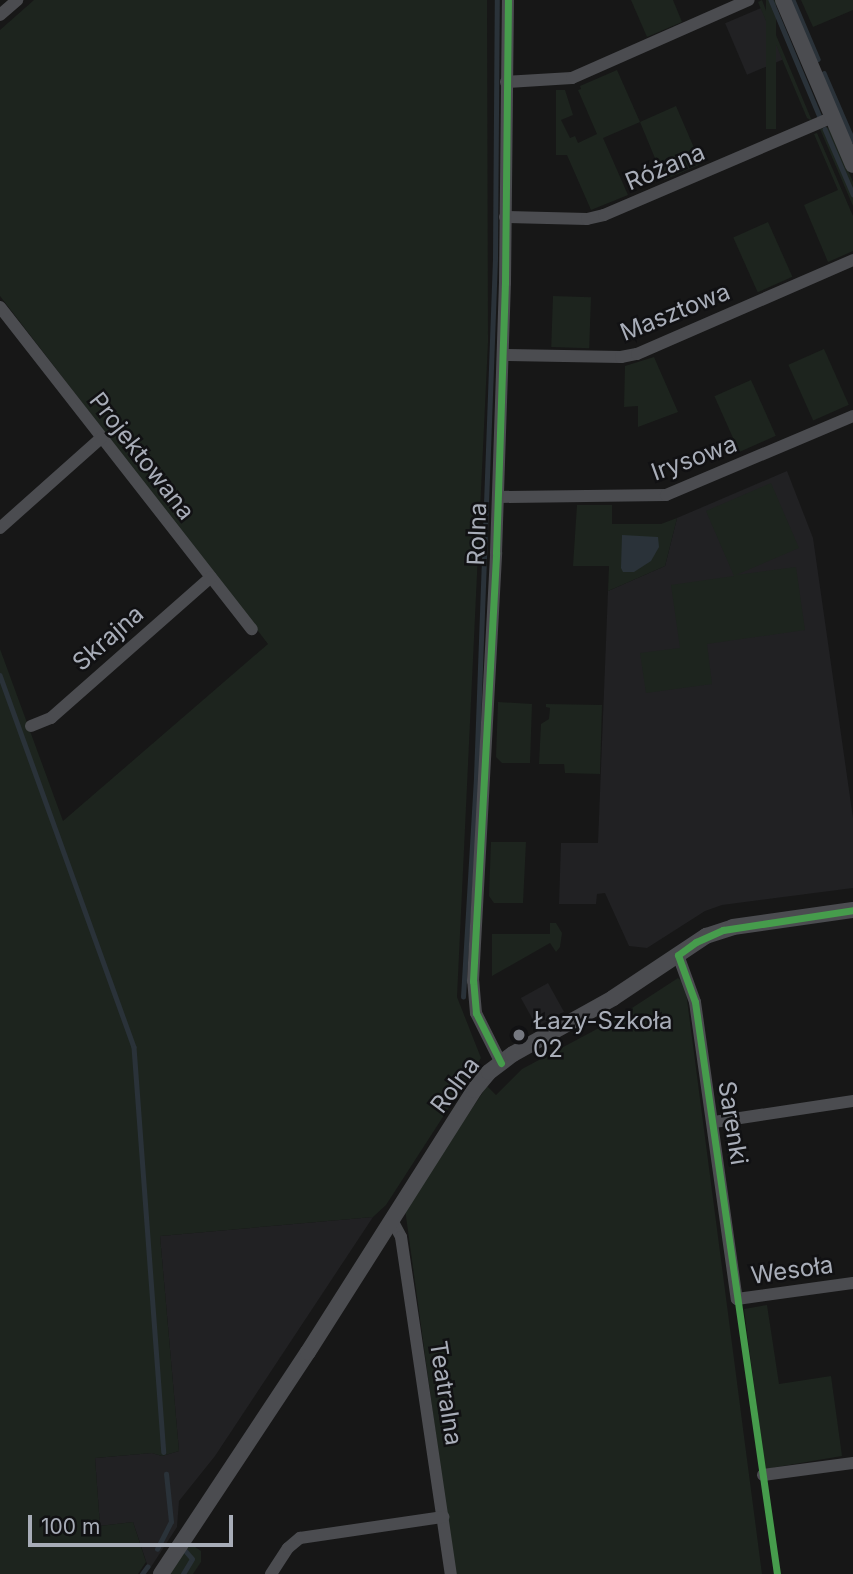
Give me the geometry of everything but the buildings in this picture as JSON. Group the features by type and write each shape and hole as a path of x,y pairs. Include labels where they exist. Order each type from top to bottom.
{"street":[{"path":"0,15 17,0"},
{"name":"Rolna","path":"160,1574 474,1090 501,1063 475,1013 473,997 503,355 508,0"},
{"path":"506,82 572,78 749,0"},
{"path":"783,0 853,165"},
{"name":"Różana","path":"505,217 587,219 604,215 833,117"},
{"name":"Masztowa","path":"503,355 621,357 637,354 853,260"},
{"name":"Projektowana","path":"0,307 252,629"},
{"name":"Irysowa","path":"498,497 666,495 853,416"},
{"path":"0,527 101,438"},
{"name":"Skrajna","path":"31,726 51,718 211,577"},
{"path":"501,1063 613,998 706,936 733,927 853,910"},
{"name":"Sarenki","path":"678,956 695,1002 737,1299"},
{"path":"714,1122 853,1101"},
{"name":"Teatralna","path":"392,1220 401,1237 451,1574"},
{"name":"Wesoła","path":"737,1299 853,1283"},
{"path":"763,1475 853,1463"},
{"path":"271,1574 288,1548 300,1538 443,1517"}],"shaded area":[{"path":"34,0 487,0 488,342 457,997 481,1058 386,1205 373,1217 160,1236 179,1451 162,1456 152,1453 95,1458 100,1526 133,1522 146,1562 138,1574 0,1574 0,649 63,821 268,644 0,296 0,30"},
{"path":"631,0 673,0 682,22 647,37"},
{"path":"762,0 812,121 807,118 758,2"},
{"path":"766,0 776,0 776,129 766,129"},
{"path":"801,0 853,0 853,10 813,27"},
{"path":"761,8 783,60 747,75 725,23"},
{"path":"617,70 640,122 603,138 628,195 591,210 567,155 556,155 556,90 565,90 573,115 561,120 570,138 575,136 578,143 597,134 578,90 581,89 580,86"},
{"path":"676,106 701,164 664,180 640,122"},
{"path":"830,128 853,182 853,206 820,129"},
{"path":"817,133 853,216 853,251 828,262 804,205 838,190 814,134"},
{"path":"768,222 792,277 758,292 733,237"},
{"path":"553,296 591,297 589,348 551,347"},
{"path":"824,349 849,405 813,421 788,365"},
{"path":"654,357 678,412 638,427 638,406 624,407 625,366"},
{"path":"751,380 776,436 739,452 714,396"},
{"path":"787,471 813,538 853,818 853,888 722,905 705,911 647,948 629,946 605,893 597,894 596,904 559,904 561,843 598,843 608,591 665,566 677,518"},
{"path":"771,483 799,548 736,575 796,567 805,630 707,644 712,684 646,693 640,653 680,648 671,585 734,576 706,511"},
{"path":"577,505 612,505 612,524 661,524 677,518 665,566 608,591 609,566 573,566"},
{"path":"622,535 658,537 659,547 651,561 634,572 623,572"},
{"path":"498,702 532,704 530,763 502,763 496,757"},
{"path":"546,704 602,705 600,774 565,773 564,764 539,764 541,724 549,719 550,708 546,707"},
{"path":"491,842 526,842 523,903 494,903 489,896"},
{"path":"550,923 556,923 562,933 560,947 556,952 550,943 492,976 492,934 550,934"},
{"path":"678,978 685,984 762,1574 455,1574 405,1209 487,1086 496,1095 522,1069 612,1021"},
{"path":"548,983 564,1012 537,1027 521,998"},
{"path":"373,1217 215,1456 179,1501 177,1527 149,1570 133,1522 100,1526 95,1458 152,1453 162,1456 179,1451 160,1236"},
{"path":"767,1305 779,1384 831,1376 842,1456 765,1469 744,1309"},
{"path":"188,1542 201,1551 201,1562 193,1574 167,1574"}],"waterway":[{"path":"463,997 476,777 495,258 497,0"},
{"path":"771,0 819,115"},
{"path":"793,0 818,59"},
{"path":"824,73 853,140"},
{"path":"825,129 853,194"},
{"path":"0,675 134,1047 164,1452"},
{"path":"157,1549 171,1522 166,1474"},
{"path":"183,1574 192,1559 185,1551"},
{"path":"142,1574 147,1567"}],"cycle path":[{"path":"501,1063 476,1013 473,981 496,553 505,283 508,0"},
{"path":"777,1574 695,1002 678,955 696,942 723,930 853,910"}],"place":[{"name":"Łazy-Szkoła 02","path":"519,1035"}]}
